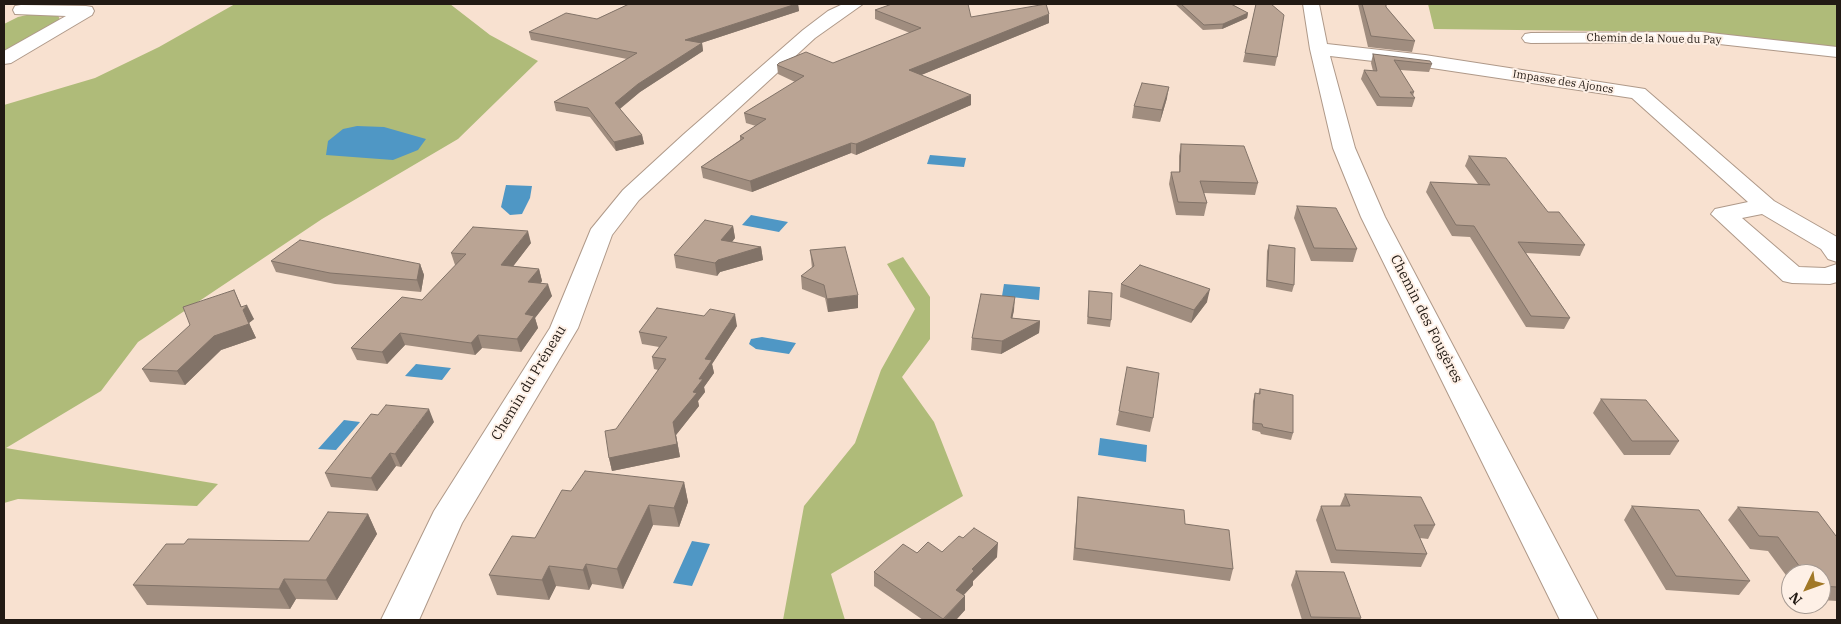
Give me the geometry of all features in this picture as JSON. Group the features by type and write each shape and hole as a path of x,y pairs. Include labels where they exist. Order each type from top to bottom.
{"street":[{"name":"Chemin du Préneau","path":"400,620 446,520 564,328 600,234 631,195 692,139 810,34 834,15 855,4"},
{"name":"Chemin des Fougères","path":"1311,4 1319,49 1344,148 1373,217 1579,620"},
{"path":"4,20 27,7 86,11 4,59"},
{"name":"Chemin de la Noue du Pay","path":"1531,38 1701,37 1837,52"},
{"name":"Impasse des Ajoncs","path":"1319,49 1424,61 1638,93 1766,206 1835,247"},
{"path":"1766,206 1723,214 1792,275 1830,276 1837,272"}],"green space":[{"path":"235,4 450,4 490,35 538,61 458,139 322,219 138,342 101,391 6,448 218,484 197,506 18,499 4,503 4,105 95,78 159,47"},
{"path":"1428,4 1837,4 1837,50 1683,32 1434,29"},
{"path":"31,14 58,15 60,20 4,51 4,24 18,17"},
{"path":"903,257 930,297 930,339 902,377 934,422 963,496 831,574 845,620 783,620 804,506 855,443 881,370 915,309 887,264"}],"water":[{"path":"357,126 384,127 426,139 418,150 393,160 326,155 328,141 343,129"},
{"path":"930,155 966,158 964,167 927,164"},
{"path":"506,185 532,186 530,198 522,214 510,215 501,207"},
{"path":"751,215 788,222 779,232 742,225"},
{"path":"1004,284 1040,287 1039,300 1002,296"},
{"path":"762,337 796,343 789,354 756,349 749,344 751,339"},
{"path":"416,364 451,368 442,380 405,376"},
{"path":"344,420 360,422 336,450 318,449"},
{"path":"1100,438 1147,445 1146,462 1098,455"},
{"path":"692,541 710,544 692,586 673,583"}],"building":[{"path":"629,4 796,4 685,40 702,43 638,84 615,103 642,135 614,142 588,108 554,102 637,53 529,32 566,13 597,19"},
{"path":"892,4 968,4 971,17 1046,4 1049,14 909,70 971,95 856,144 851,143 750,181 701,167 744,138 740,136 766,119 744,113 804,76 777,65 779,63 806,52 833,63 921,28 875,10"},
{"path":"1181,4 1231,4 1248,13 1223,24 1204,25"},
{"path":"1256,4 1271,4 1284,15 1277,57 1245,53"},
{"path":"1362,4 1386,4 1386,7 1415,41 1371,36"},
{"path":"1373,54 1430,61 1432,64 1394,60 1414,92 1410,92 1415,98 1380,97 1364,70 1377,71"},
{"path":"1142,83 1169,87 1162,110 1134,106"},
{"path":"1181,144 1244,146 1258,183 1200,181 1207,203 1178,202 1171,172 1180,172"},
{"path":"1469,156 1506,158 1548,212 1559,212 1585,245 1518,242 1570,318 1531,316 1474,226 1456,225 1430,182 1490,185"},
{"path":"1297,206 1336,208 1357,249 1314,248"},
{"path":"705,220 733,226 721,240 761,247 718,260 715,263 674,255"},
{"path":"473,227 528,231 501,265 539,269 528,282 548,284 525,314 534,316 517,339 478,335 471,343 400,333 382,352 351,348 402,297 422,300 466,254 451,253"},
{"path":"300,240 420,264 417,280 330,273 271,261"},
{"path":"1269,245 1295,248 1294,285 1267,280"},
{"path":"845,247 858,295 827,299 824,285 801,276 814,266 810,250"},
{"path":"1140,265 1210,289 1194,310 1121,284"},
{"path":"234,290 241,307 247,305 243,310 249,324 214,336 177,371 142,369 190,325 183,307"},
{"path":"1089,291 1112,293 1111,320 1088,317"},
{"path":"981,294 1015,297 1011,318 1040,321 1002,341 972,338"},
{"path":"657,308 704,316 710,309 735,314 705,359 712,360 699,379 703,379 693,392 697,393 673,422 677,444 609,458 605,431 616,429 666,359 652,357 667,337 639,332"},
{"path":"1127,367 1159,373 1153,418 1119,411"},
{"path":"1260,389 1293,395 1293,433 1253,423 1255,393 1260,394"},
{"path":"1601,399 1646,400 1679,441 1632,441"},
{"path":"386,405 429,409 395,454 390,453 371,478 325,473 371,414 378,415"},
{"path":"585,471 684,482 674,508 649,505 617,569 586,564 583,570 549,566 542,580 489,575 512,536 535,538 562,490 571,491"},
{"path":"1345,494 1421,497 1435,525 1414,525 1427,554 1336,550 1321,506 1350,506"},
{"path":"1078,497 1184,510 1185,524 1229,530 1233,569 1075,548"},
{"path":"1632,506 1699,510 1750,581 1676,576"},
{"path":"1738,507 1818,512 1837,536 1837,587 1831,587 1831,564 1798,564 1778,537 1759,536"},
{"path":"328,512 368,514 326,580 284,579 279,589 133,585 166,544 184,544 188,539 309,541"},
{"path":"974,528 998,543 972,569 974,571 956,590 965,596 943,619 874,572 903,544 917,553 928,542 942,552 959,536 963,538"},
{"path":"1296,571 1344,572 1361,618 1311,617"}]}
